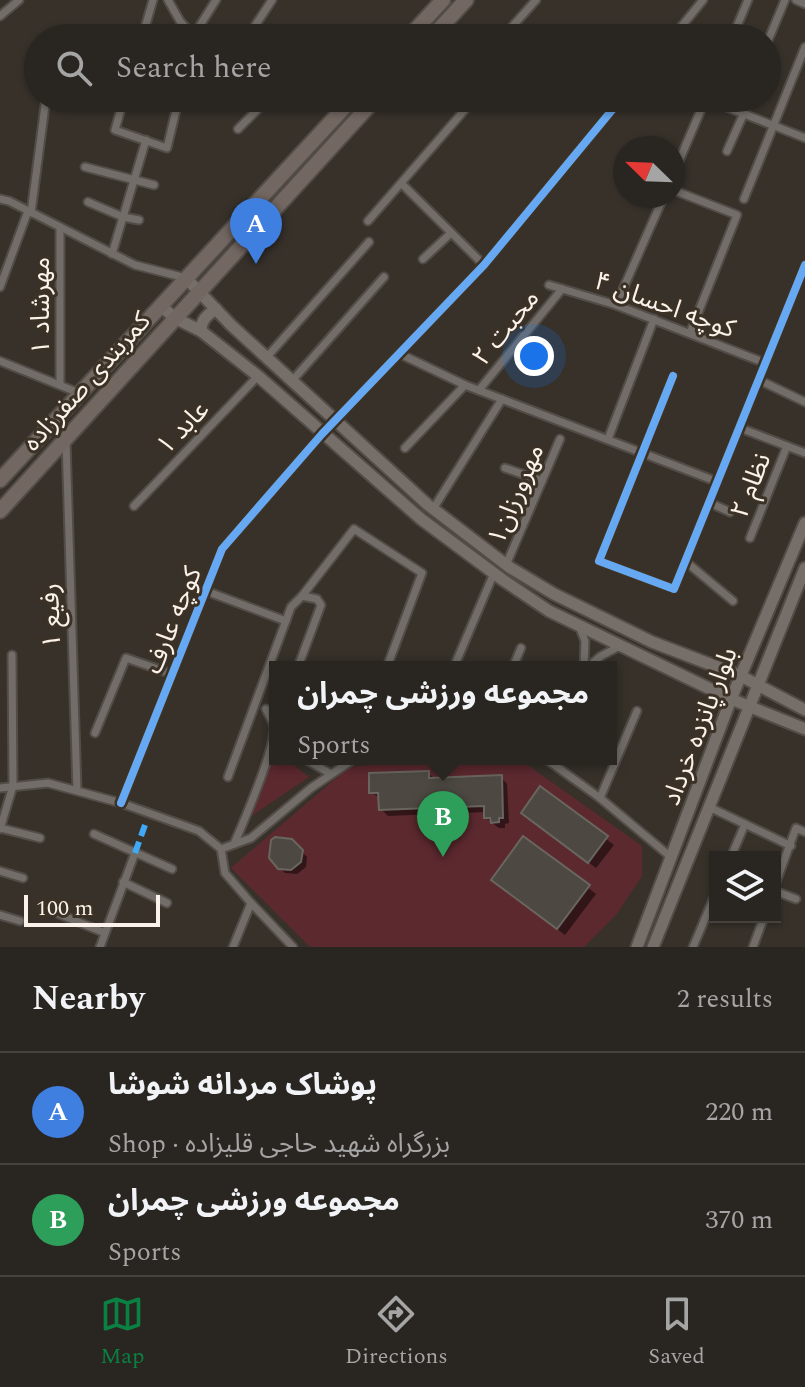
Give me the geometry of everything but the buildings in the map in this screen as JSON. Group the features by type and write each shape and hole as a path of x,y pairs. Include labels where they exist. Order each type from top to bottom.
{"highway":[{"path":"421,24 443,0"},
{"path":"444,24 466,0"},
{"path":"0,480 340,112"},
{"name":"کمربندی صفرزاده","path":"0,511 363,112"}],"main road":[{"path":"186,278 291,382 433,509 506,565 554,594 668,649 741,676 805,710"},
{"path":"161,306 175,318 201,331 258,376 421,519 549,611 731,699 805,727"},
{"path":"201,331 201,324 207,315 216,309"},
{"name":"بلوار پانزده خرداد","path":"637,947 731,699 805,523"},
{"name":"بلوار پانزده خرداد","path":"653,947 805,568"},
{"path":"690,678 700,669 696,659"}],"street":[{"path":"0,16 19,0"},
{"path":"146,24 153,0"},
{"path":"168,0 183,24"},
{"path":"202,24 216,0"},
{"path":"256,24 272,0"},
{"path":"515,24 536,0"},
{"path":"683,24 703,0"},
{"path":"738,24 748,0"},
{"path":"775,24 785,0"},
{"path":"796,0 805,4"},
{"path":"781,107 805,47"},
{"path":"0,287 30,212 44,112"},
{"path":"120,112 115,130 167,148 176,112"},
{"path":"238,129 255,112"},
{"path":"368,221 463,112"},
{"name":"کوچه عارف","path":"121,803 222,549 322,434 484,265 610,112"},
{"path":"685,147 700,112"},
{"path":"744,199 779,112"},
{"path":"727,151 744,113 805,138"},
{"path":"112,254 146,140"},
{"path":"85,167 154,185"},
{"path":"402,184 484,265"},
{"path":"685,195 737,215 690,333"},
{"path":"0,199 135,265 186,278"},
{"path":"88,202 123,217 139,220"},
{"path":"616,305 659,208"},
{"name":"مهرشاد ۱","path":"60,227 60,385"},
{"path":"423,259 451,233"},
{"path":"266,358 369,242"},
{"path":"673,376 599,561 674,589 805,265"},
{"path":"291,382 384,277"},
{"name":"کوچه احسان ۴","path":"549,285 616,305 765,363"},
{"name":"محبت ۲","path":"479,390 562,289"},
{"path":"608,439 654,319"},
{"path":"398,353 465,385 718,482"},
{"path":"0,361 82,394"},
{"name":"عابد ۱","path":"134,506 258,376"},
{"path":"759,380 805,402"},
{"path":"405,448 465,385"},
{"path":"433,509 502,399"},
{"path":"740,428 805,453"},
{"name":"مهرورزان۱","path":"506,565 560,439"},
{"name":"رفیع ۱","path":"66,440 77,790"},
{"name":"نظام ۲","path":"750,538 787,446"},
{"path":"505,468 542,481"},
{"path":"710,503 730,512"},
{"path":"271,661 291,607 354,529 422,573 389,661"},
{"path":"685,561 733,601"},
{"path":"457,661 494,573"},
{"path":"206,591 286,621"},
{"path":"300,661 321,605 317,599 302,596"},
{"path":"578,624 585,641 586,661"},
{"path":"594,661 620,646"},
{"path":"516,661 521,648"},
{"path":"12,655 13,786 0,829 40,838"},
{"path":"95,733 126,658 172,674"},
{"path":"228,777 269,668"},
{"path":"259,695 269,715"},
{"path":"617,758 637,711"},
{"path":"234,844 269,749"},
{"path":"315,765 331,774"},
{"path":"221,849 251,838 345,765"},
{"path":"554,765 600,798 672,858"},
{"path":"600,798 614,765"},
{"path":"0,788 48,783 121,803 199,831 221,849 225,873 293,947"},
{"path":"709,807 791,846"},
{"path":"734,851 745,824"},
{"path":"781,872 796,828 805,832"},
{"path":"94,834 172,869"},
{"path":"100,947 135,853"},
{"path":"0,871 23,878"},
{"path":"123,882 167,903"},
{"path":"781,891 796,899"},
{"path":"233,947 251,903"},
{"path":"693,947 709,909"},
{"path":"59,914 105,933"},
{"path":"0,915 20,921"},
{"path":"762,923 754,944 765,947"}],"shaded area":[{"path":"271,765 294,765 309,777 247,819"},
{"path":"527,765 642,846 642,876 616,915 584,947 310,947 231,868 349,767"}],"marked path":[{"path":"135,853 145,825"}],"cycle path":[{"path":"121,803 222,549 322,434 484,265 610,112"},
{"path":"673,376 599,561 674,589 805,265"}],"place":[{"name":"پوشاک مردانه شوشا","path":"256,264"},
{"name":"مجموعه ورزشی چمران","path":"443,857"}]}
